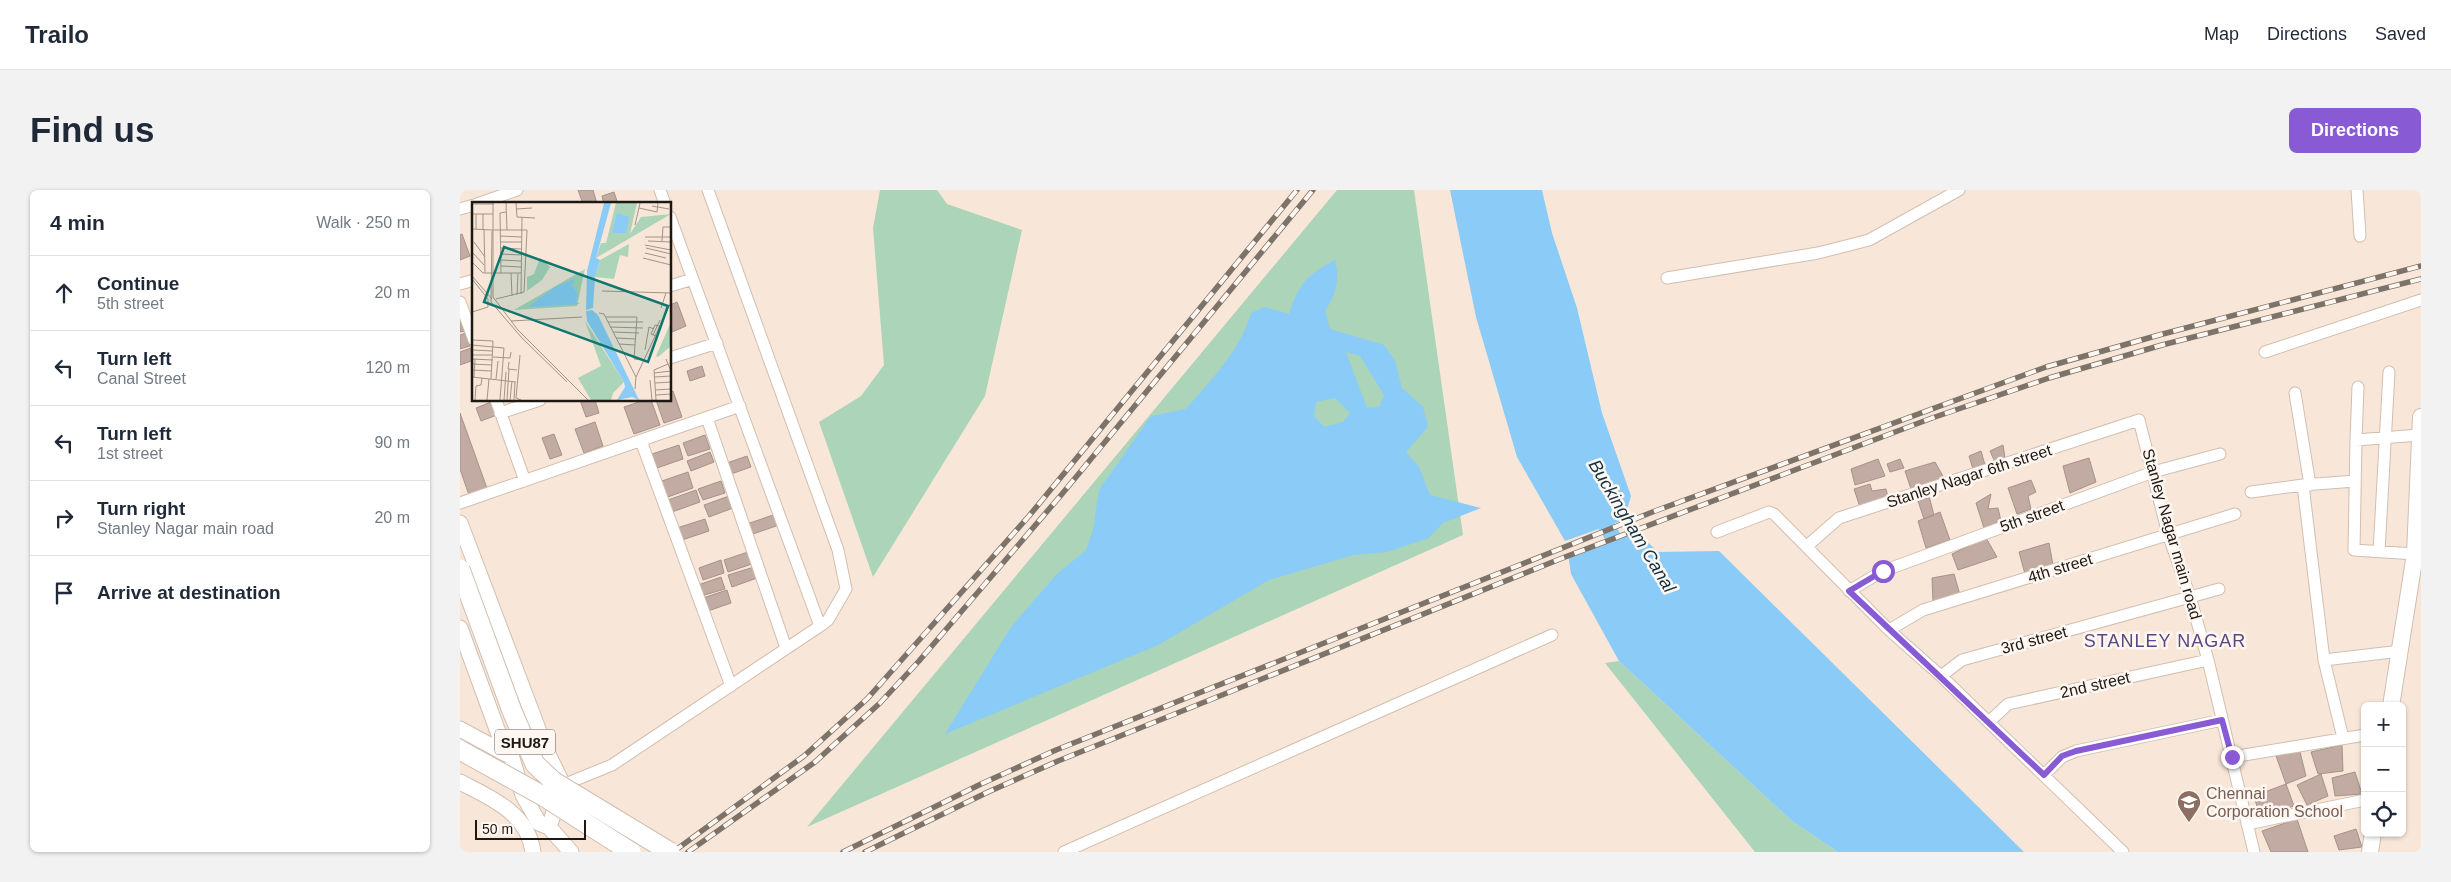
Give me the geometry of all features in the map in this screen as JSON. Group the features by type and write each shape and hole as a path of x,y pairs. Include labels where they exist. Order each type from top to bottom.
{"main road":[{"path":"2392,702 2415,554 2421,417"},
{"name":"SHU87","path":"460,569 512,711 535,764 553,781 670,852"},
{"name":"SHU87","path":"460,750 543,796 631,852"},
{"path":"2370,852 2372,837"}],"street":[{"path":"481,202 517,190"},
{"path":"660,190 664,202"},
{"path":"532,852 531,840 562,785 612,765 820,626 828,620 846,589 838,550 708,190"},
{"path":"1667,278 1818,253 1869,240 1960,190"},
{"path":"2356,190 2360,236"},
{"path":"460,209 472,205"},
{"path":"671,220 820,626"},
{"path":"671,286 693,279"},
{"path":"2265,352 2421,300"},
{"path":"460,302 472,335"},
{"path":"671,358 717,343"},
{"path":"2379,552 2389,372"},
{"path":"2358,387 2354,550 2415,554"},
{"path":"2295,393 2324,660 2343,738"},
{"path":"496,401 525,481"},
{"path":"500,413 537,401"},
{"path":"460,503 740,406"},
{"path":"707,418 786,648"},
{"name":"Stanley Nagar main road","path":"2139,420 2168,534 2190,597 2208,660 2254,852"},
{"name":"Stanley Nagar 6th street","path":"1807,546 1839,518 2139,420"},
{"path":"2356,440 2419,435"},
{"path":"641,441 731,686"},
{"name":"5th street","path":"1849,591 1883,571 2152,472 2220,454"},
{"path":"2251,492 2306,485 2355,482"},
{"path":"1717,532 1769,512 1774,514 1889,630 1941,676 2123,852"},
{"name":"4th street","path":"1889,630 1923,610 2235,514"},
{"path":"460,524 545,747 562,785"},
{"name":"3rd street","path":"1941,676 1962,660 2219,589"},
{"path":"460,628 523,795 538,826"},
{"path":"1064,852 1552,635"},
{"path":"2324,660 2401,651"},
{"name":"2nd street","path":"1989,722 2008,704 2208,660"},
{"path":"2044,775 2062,756 2076,751 2222,720"},
{"path":"460,729 508,754 545,747"},
{"path":"2232,757 2361,736"},
{"path":"495,800 508,754"},
{"path":"460,782 495,800 518,818 538,826 571,852"},
{"path":"2247,824 2361,801"}],"green space":[{"path":"880,190 937,190 947,204 1022,230 985,396 873,577 819,422 861,396 884,365 873,228"},
{"path":"1337,190 1414,190 1463,535 807,827"},
{"path":"1619,661 1792,821 1838,852 1755,852 1605,663"}],"water":[{"path":"1450,190 1542,190 1552,233 1577,308 1602,413 1631,496 1624,520 1565,541 1517,457 1476,317"},
{"path":"1335,260 1336,287 1325,311 1330,329 1384,345 1395,361 1402,388 1423,407 1428,427 1406,452 1419,467 1430,495 1481,508 1443,523 1429,538 1387,552 1353,555 1269,580 1158,645 945,734 1011,627 1056,575 1086,550 1093,530 1099,490 1151,416 1186,409 1224,364 1240,340 1251,313 1264,307 1289,314 1297,294 1305,281","holes":["1346,352 1360,356 1384,395 1379,407 1367,408","1335,398 1350,413 1343,422 1324,427 1314,416 1316,402"]},
{"path":"1633,528 1658,552 1719,551 2024,852 1838,852 1792,821 1619,661 1571,574 1568,554"}],"building":[{"path":"578,190 593,190 596,202 582,202"},
{"path":"614,192 617,202 604,202 602,196"},
{"path":"462,234 470,256 460,260 460,235"},
{"path":"677,302 686,326 672,332 671,318 671,305"},
{"path":"460,316 465,331 460,332"},
{"path":"466,333 470,346 460,349 460,335"},
{"path":"471,348 472,361 460,365 460,352"},
{"path":"702,366 705,376 690,381 687,371"},
{"path":"673,391 682,417 664,423 656,401 671,401 671,392"},
{"path":"580,401 595,401 599,413 586,417"},
{"path":"642,401 651,401 660,425 634,434 624,407"},
{"path":"491,402 497,415 481,421 476,408"},
{"path":"460,413 488,491 470,498 460,469"},
{"path":"595,422 603,446 584,453 575,429"},
{"path":"554,434 562,455 550,459 542,438"},
{"path":"705,435 710,449 688,456 683,443"},
{"path":"679,445 683,459 657,468 652,454"},
{"path":"2003,445 2005,458 1995,462 1990,451"},
{"path":"1981,451 1985,465 1973,469 1969,456"},
{"path":"710,452 714,462 691,471 687,461"},
{"path":"747,456 751,467 728,475 724,464"},
{"path":"2089,458 2096,482 2070,493 2063,466"},
{"path":"1878,459 1885,476 1855,485 1851,469"},
{"path":"1900,459 1904,468 1890,472 1887,464"},
{"path":"1935,462 1944,478 1911,489 1905,471"},
{"path":"688,472 693,488 665,498 659,482"},
{"path":"2031,480 2036,492 2028,496 2031,509 2017,514 2008,488"},
{"path":"721,481 725,493 703,500 698,489"},
{"path":"1870,484 1872,491 1886,489 1888,497 1860,507 1854,489"},
{"path":"696,490 700,502 672,512 668,500"},
{"path":"1991,494 1988,509 1998,508 2001,521 1984,528 1976,503"},
{"path":"729,496 733,508 709,517 704,505"},
{"path":"1929,496 1934,515 1924,519 1918,501"},
{"path":"1940,512 1950,540 1926,548 1918,521"},
{"path":"776,514 779,525 750,535 747,524"},
{"path":"705,519 709,531 682,540 677,528"},
{"path":"1986,538 1997,557 1958,570 1952,554"},
{"path":"2049,543 2053,565 2025,574 2019,552"},
{"path":"748,552 752,564 728,572 724,560"},
{"path":"721,560 724,573 703,580 699,568"},
{"path":"754,567 757,578 732,587 728,575"},
{"path":"1954,574 1960,595 1933,602 1932,578"},
{"path":"721,577 725,589 701,596 698,585"},
{"path":"727,590 731,603 708,611 703,598"},
{"path":"2342,745 2343,771 2318,774 2311,752"},
{"path":"2299,748 2306,776 2286,784 2275,753"},
{"path":"2355,772 2361,794 2335,796 2332,778"},
{"path":"2321,774 2328,796 2307,805 2297,785"},
{"path":"2286,784 2294,806 2260,817 2254,796"},
{"path":"2297,819 2308,852 2271,852 2262,831"},
{"path":"2356,829 2362,847 2339,850 2334,836"}],"waterway":[{"name":"Buckingham Canal","path":"1596,507 1623,555"}],"railway":[{"path":"673,852 804,756 867,699 1029,516 1297,190"},
{"path":"688,852 815,762 880,703 919,661 1062,494 1313,190"},
{"path":"843,852 981,784 1056,750 1655,511 2046,367 2159,335 2421,266"},
{"path":"865,852 988,792 1058,761 1565,557 1932,418 2049,378 2162,345 2421,279"}],"place":[{"name":"Chennai Corporation School","path":"2189,823"}],"district":[{"name":"STANLEY NAGAR","path":"2165,641"}],"route":[{"path":"1883,571 1849,591 2044,775 2062,756 2076,751 2222,720 2232,757"}]}
